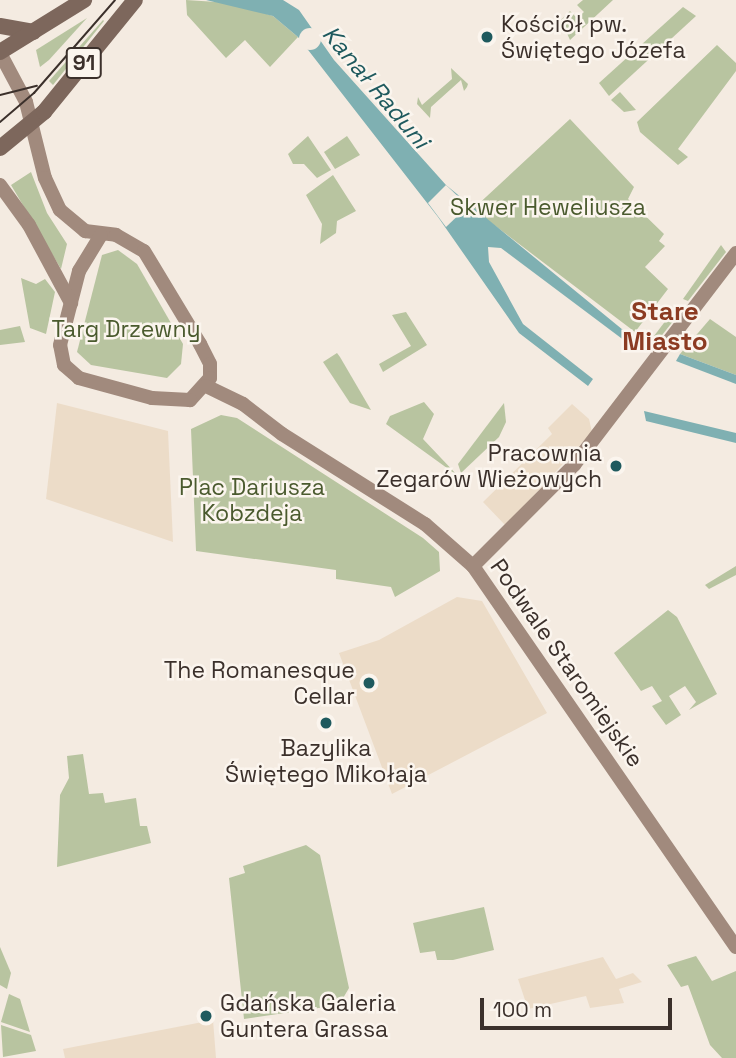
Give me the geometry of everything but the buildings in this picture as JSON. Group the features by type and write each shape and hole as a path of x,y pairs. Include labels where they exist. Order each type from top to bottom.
{"main road":[{"name":"91","path":"0,52 84,0"},
{"name":"91","path":"0,148 31,125 135,0"},
{"path":"0,26 33,32"}],"street":[{"path":"0,52 19,86 45,178 60,210 77,226 101,235 129,240 158,271 210,364 206,386 190,400 178,402 71,373 60,354 71,303 87,253 101,235"},
{"path":"0,185 29,225 71,303"},
{"path":"473,566 574,465 736,253"},
{"name":"Podwale Staromiejskie","path":"206,386 243,404 282,434 425,524 473,566 736,947"}],"green space":[{"path":"186,0 232,3 273,16 298,37 270,67 245,40 226,58 187,15"},
{"path":"583,0 613,0 570,40 561,20 570,11 577,18 584,12 577,5"},
{"path":"683,7 696,16 609,96 599,83"},
{"path":"87,18 49,60 40,67 36,50"},
{"path":"104,21 53,85 49,81"},
{"path":"717,45 736,63 736,71 678,149 688,157 678,165 640,132 637,122"},
{"path":"451,68 468,84 467,87 464,91 461,80 431,107 430,118 417,104 418,97 422,105 452,79"},
{"path":"620,92 636,110 624,112 611,100"},
{"name":"Skwer Heweliusza","path":"570,119 634,187 628,199 664,234 659,241 665,246 645,267 668,289 635,332 473,209"},
{"path":"308,136 331,170 317,178 304,164 293,164 288,154"},
{"path":"347,136 360,155 335,169 324,152"},
{"path":"31,172 47,213 67,244 61,269 11,185"},
{"path":"333,175 356,211 337,221 336,233 320,244 322,224 306,195"},
{"path":"721,245 726,252 688,301 683,299"},
{"name":"Targ Drzewny","path":"118,250 137,264 183,344 181,364 167,378 91,365 77,352 102,255"},
{"path":"21,278 36,284 45,279 55,292 46,334 30,328"},
{"path":"676,307 681,311 659,339 654,336"},
{"path":"406,312 427,345 383,372 379,364 411,346 392,315"},
{"path":"710,319 736,337 736,375 680,354"},
{"path":"20,326 25,342 0,345 0,330"},
{"path":"337,353 371,410 350,403 323,362"},
{"path":"424,402 434,414 423,439 458,476 386,424 390,416"},
{"path":"504,403 506,422 499,437 461,473 458,464"},
{"name":"Plac Dariusza Kobzdeja","path":"221,415 237,418 423,538 439,552 440,571 395,597 391,587 336,579 336,570 196,551 191,429"},
{"path":"736,566 736,575 709,589 705,585"},
{"path":"668,610 677,617 717,694 689,710 696,702 685,686 669,696 681,715 666,725 652,706 662,701 652,686 641,691 614,653"},
{"path":"83,754 89,794 103,793 105,803 136,798 140,826 147,826 151,843 57,867 60,795 69,778 67,756"},
{"path":"306,845 320,855 349,988 339,1005 244,1019 229,878 245,873 243,866"},
{"path":"484,907 494,950 453,960 437,960 435,951 420,953 413,923"},
{"path":"0,947 11,973 7,989 0,985"},
{"path":"696,956 712,981 736,971 736,1058 722,1058 710,1045 688,985 681,987 667,965"},
{"path":"9,994 20,999 30,1032 1,1022"},
{"path":"1,1025 31,1035 36,1051 3,1057"}],"shaded area":[{"path":"57,403 168,431 173,542 46,499"},
{"path":"572,404 589,419 592,432 506,526 483,502 552,434 548,428"},
{"path":"457,597 482,601 547,713 392,794 339,653 379,640"},
{"path":"603,957 616,979 633,973 642,982 619,989 624,1003 590,1008 586,996 528,1009 518,979"},
{"path":"213,1020 216,1058 65,1058 63,1049"}],"water":[{"path":"206,0 283,0 299,10 334,60 446,185 634,339 629,344 501,248 488,247 489,262 523,324 593,379 588,386 519,333 438,217 298,37 273,16"},
{"path":"680,354 736,375 736,384 676,361"},
{"path":"644,411 736,433 736,443 646,421"}],"pier":[{"path":"310,28 318,31 321,39 318,47 310,50 302,47 299,39 302,31"},
{"path":"446,185 468,206 446,227 428,203"}],"tram line":[{"path":"0,122 34,93 115,0"},
{"path":"0,95 37,86"}],"place":[{"name":"Kościół pw. Świętego Józefa","path":"487,37"},
{"name":"Pracownia Zegarów Wieżowych","path":"616,466"},
{"name":"The Romanesque Cellar","path":"369,683"},
{"name":"Bazylika Świętego Mikołaja","path":"326,723"},
{"name":"Gdańska Galeria Guntera Grassa","path":"206,1016"}],"district":[{"name":"Stare Miasto","path":"665,327"}],"water label":[{"name":"Kanał Raduni","path":"376,87"}]}
